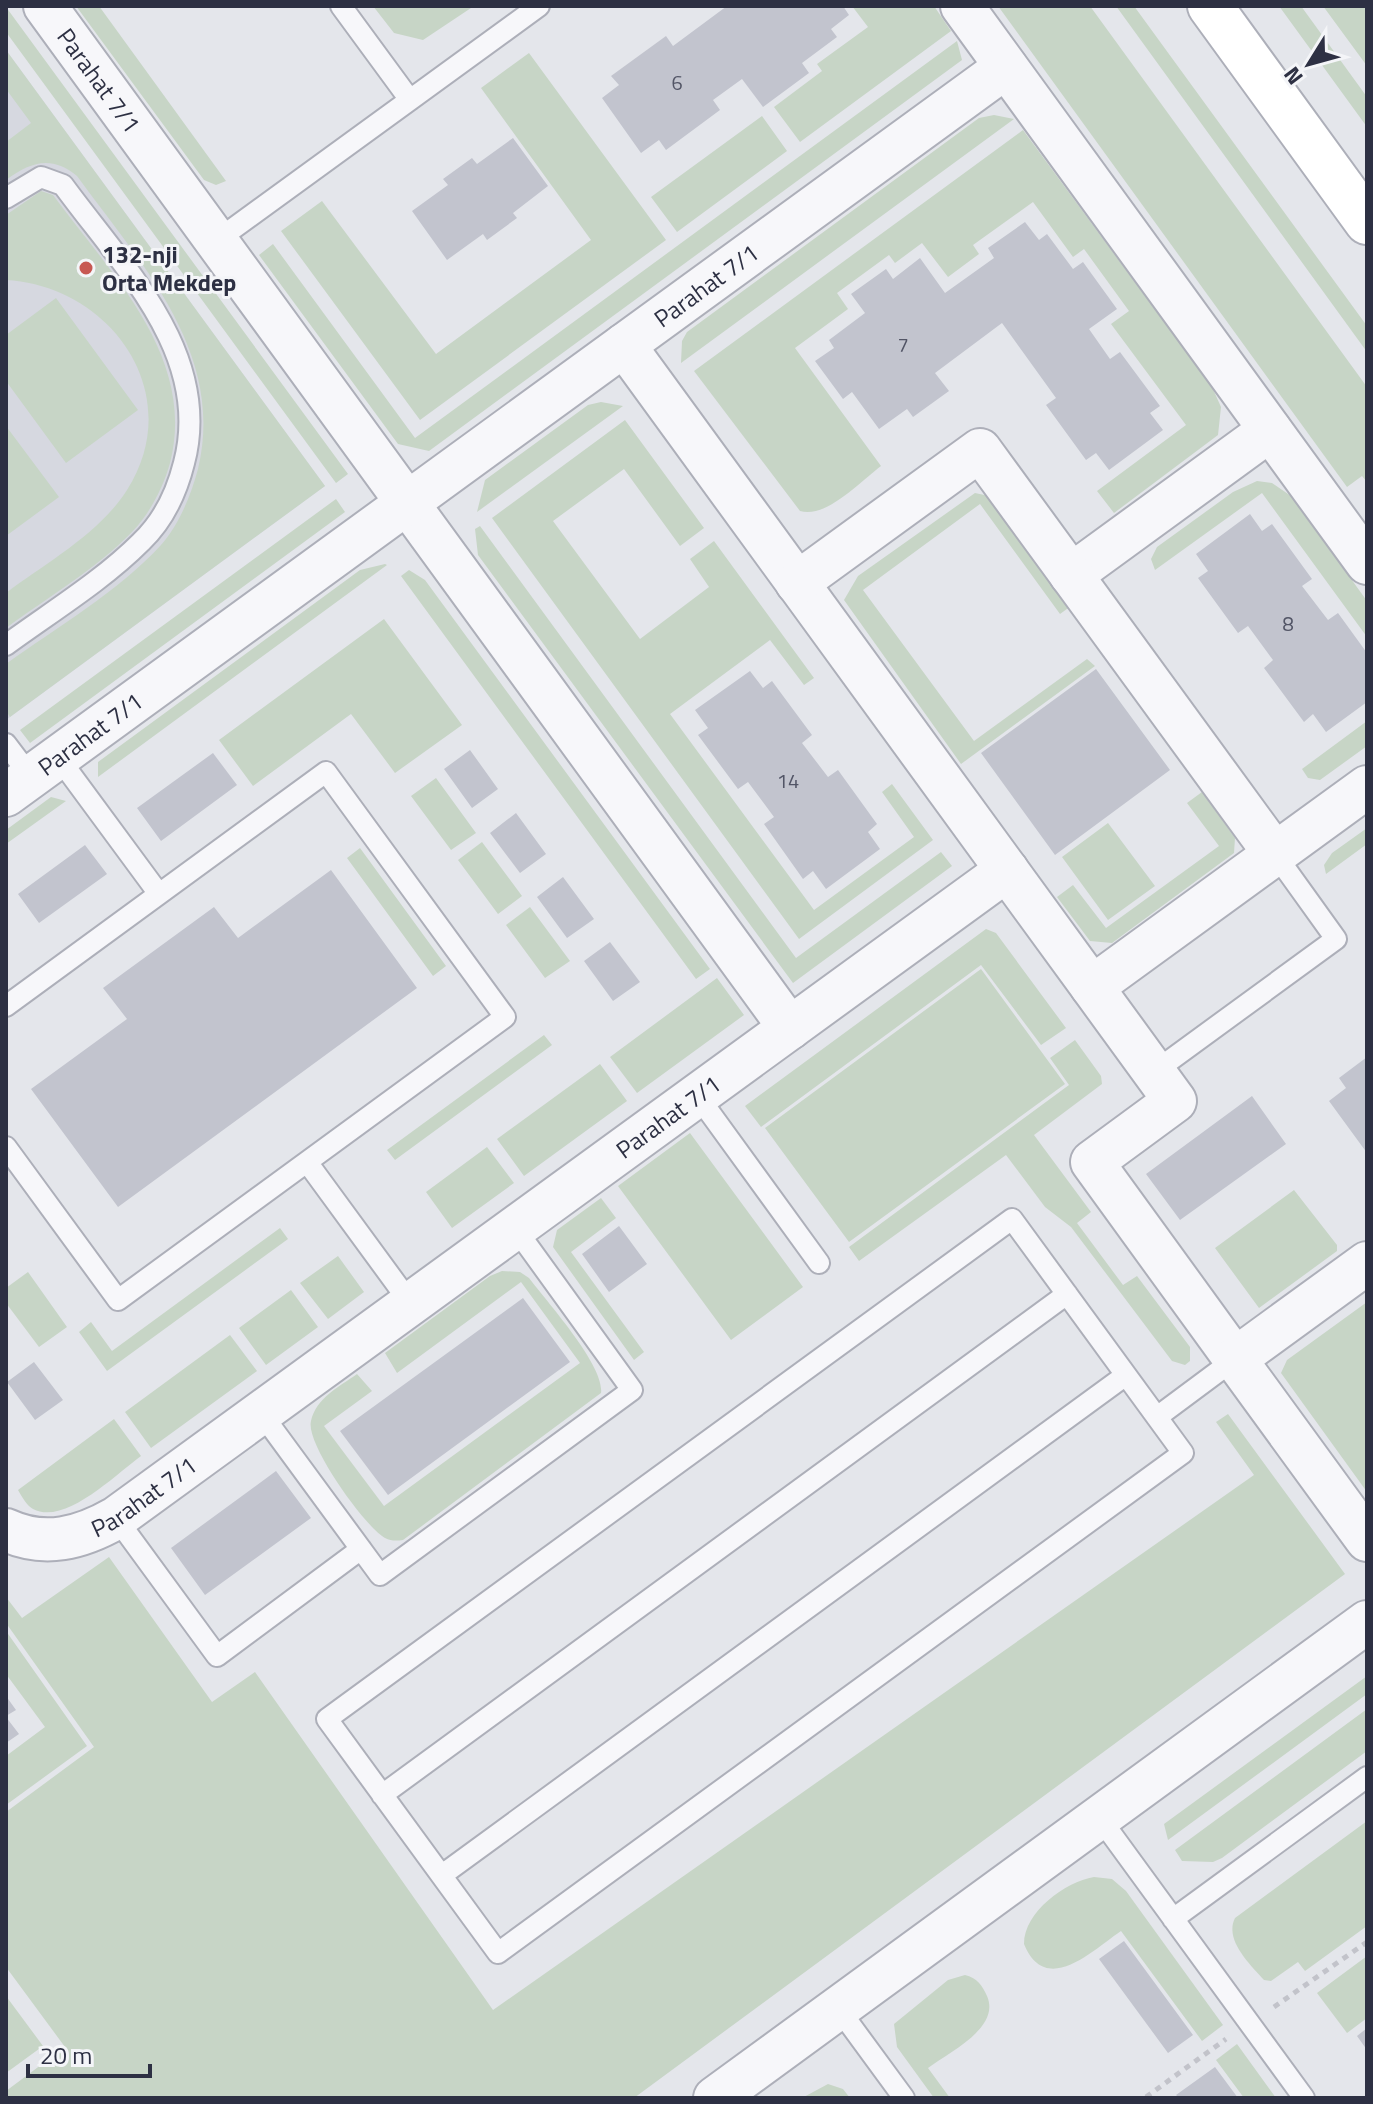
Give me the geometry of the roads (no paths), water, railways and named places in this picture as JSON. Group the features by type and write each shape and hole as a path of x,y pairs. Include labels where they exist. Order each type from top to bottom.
{"street":[{"name":"Parahat 7/1","path":"6,1530 44,1540 69,1538 116,1518 790,1028 45,6"},
{"path":"962,6 1367,563"},
{"path":"1210,6 1367,222"},
{"name":"Parahat 7/1","path":"32,776 1006,67"},
{"path":"624,345 1175,1101 1092,1162 1367,1540"},
{"path":"1071,575 1270,430"},
{"path":"797,583 980,450 1275,854"},
{"path":"1092,987 1367,787"},
{"path":"790,1028 1007,870"},
{"path":"1235,1359 1367,1263"},
{"path":"715,2098 1367,1622"}],"lane":[{"path":"341,6 410,100"},
{"path":"216,241 539,6"},
{"path":"6,198 41,177 63,185 156,312 173,342 186,375 190,411 189,446 180,481 164,512 143,540 6,645"},
{"path":"6,744 32,776 159,894"},
{"path":"6,1006 326,772 505,1017 118,1300 6,1147"},
{"path":"1154,1072 1336,939 1275,854"},
{"path":"697,1095 819,1263"},
{"path":"307,1162 411,1304"},
{"path":"1012,1219 1067,1294 1183,1453 498,1953 327,1719 1012,1219"},
{"path":"261,1413 380,1575 632,1390 515,1228"},
{"path":"382,1795 1067,1294"},
{"path":"1157,1417 1235,1359"},
{"path":"442,1875 1126,1375"},
{"path":"116,1518 217,1656 361,1549"},
{"path":"1173,1919 1367,1777"},
{"path":"1099,1817 1304,2098"},
{"path":"838,2008 904,2098"}],"place":[{"name":"132-nji Orta Mekdep","path":"86,268"}]}
